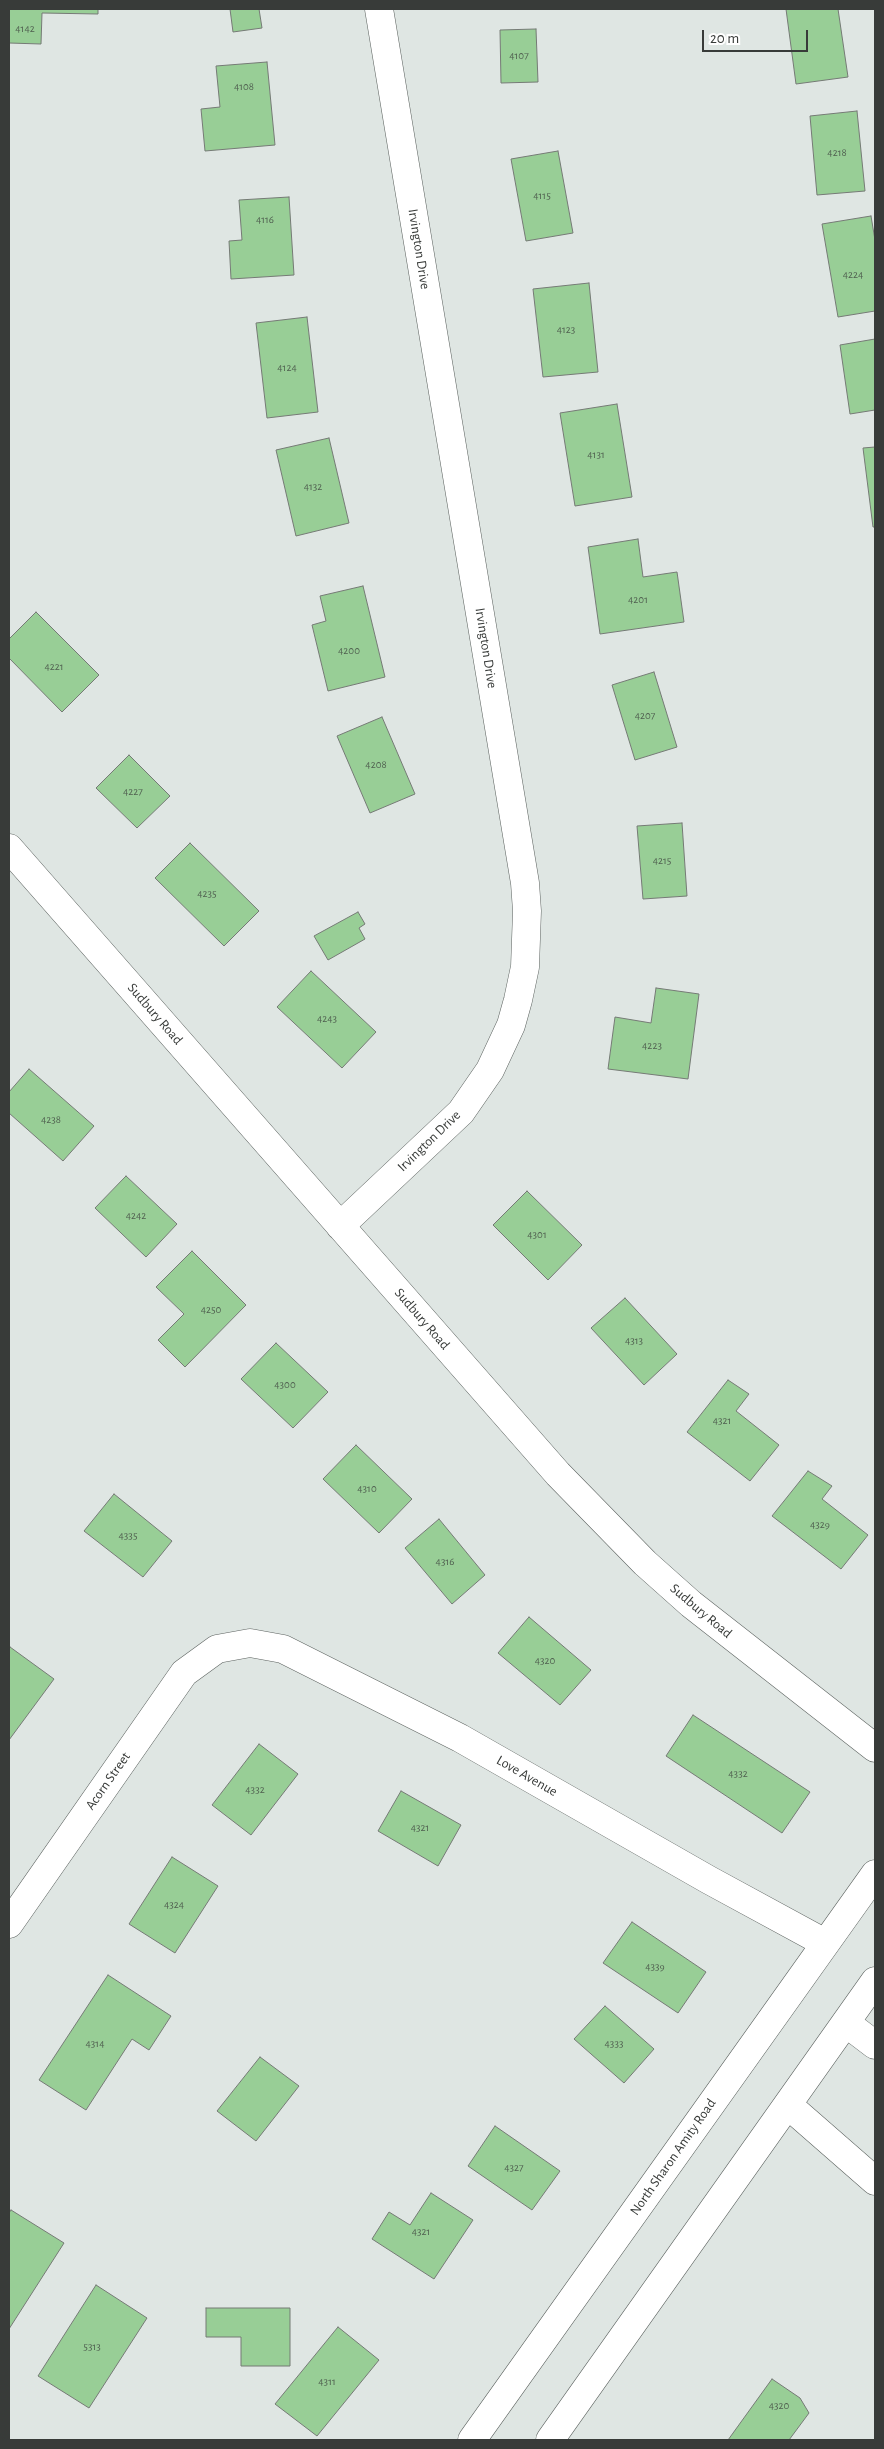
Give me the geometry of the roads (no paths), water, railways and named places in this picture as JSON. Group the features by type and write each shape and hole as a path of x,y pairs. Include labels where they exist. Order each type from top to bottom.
{"street":[{"name":"Irvington Drive","path":"340,1226 461,1112 490,1070 511,1025 518,1000 525,967 527,911 525,883 379,9"},
{"name":"Sudbury Road","path":"9,848 558,1474 645,1562 691,1604 875,1748"},
{"name":"Love Avenue","path":"217,1649 250,1643 283,1649 460,1738 709,1880 824,1943"},
{"name":"Acorn Street","path":"9,1924 184,1673 217,1649"},
{"name":"North Sharon Amity Road","path":"472,2440 824,1943 875,1874"},
{"path":"550,2440 875,1981"},
{"path":"846,2023 875,2045"},
{"path":"788,2105 875,2181"}]}
